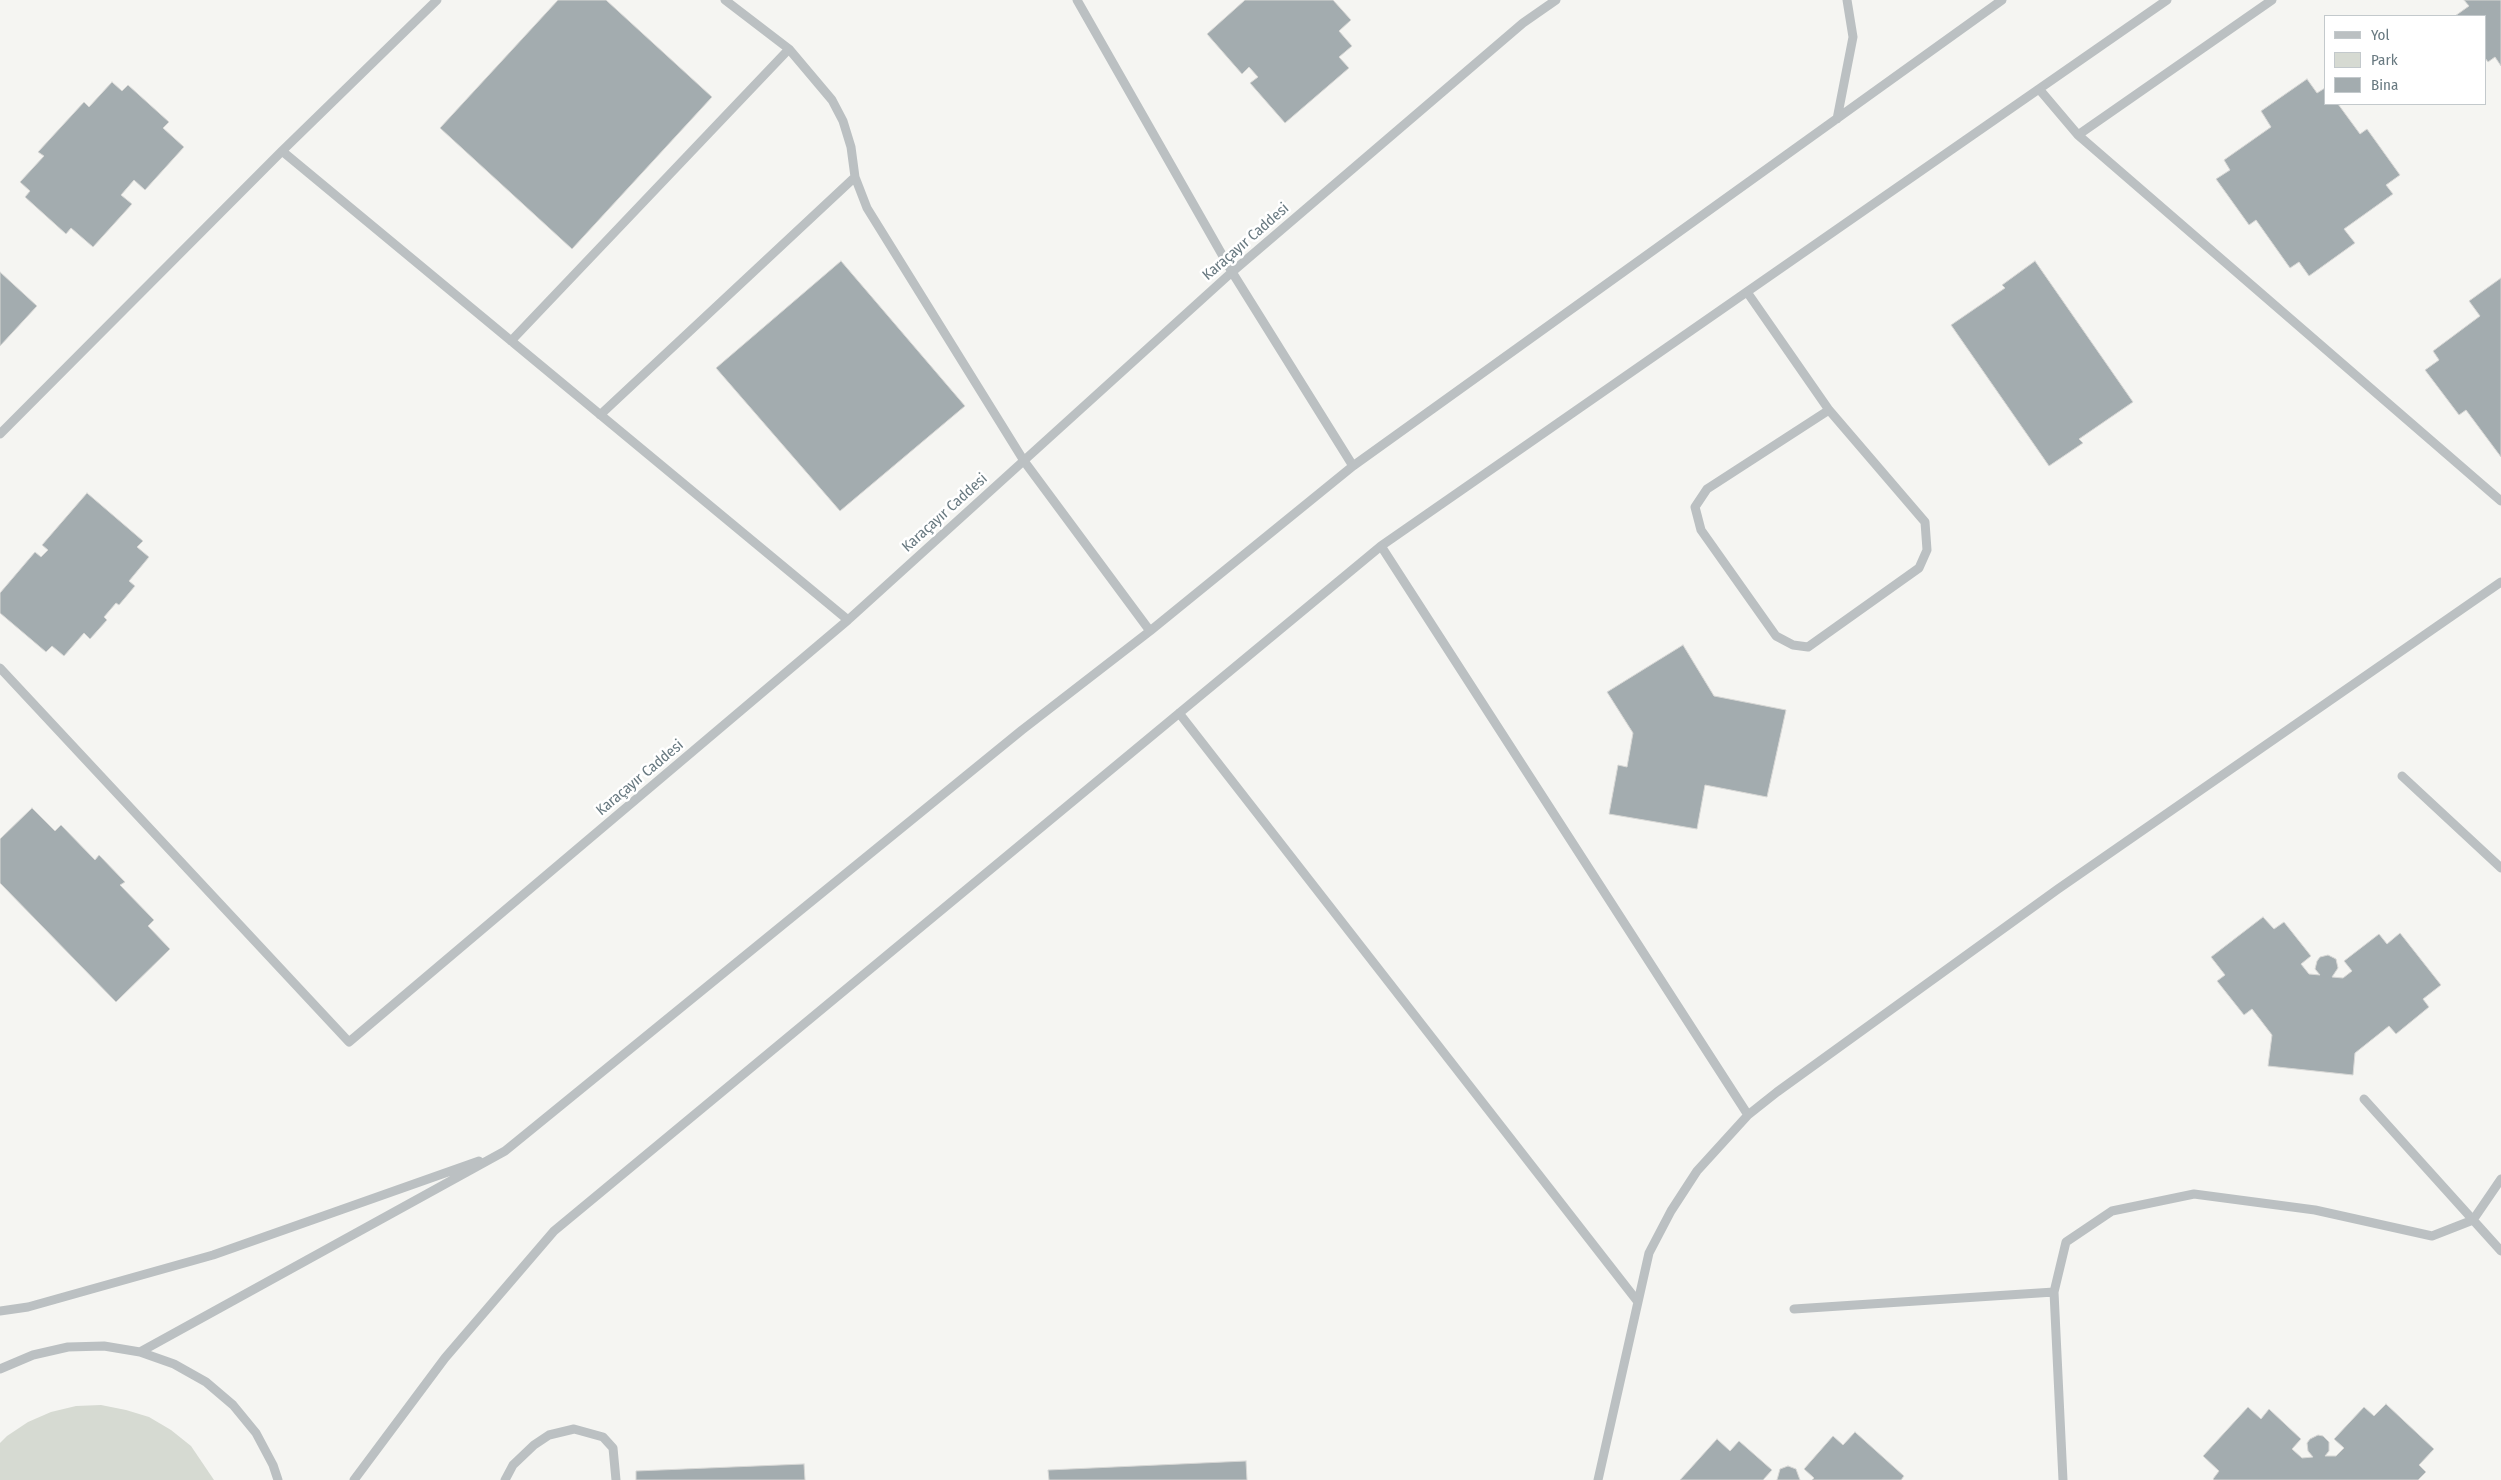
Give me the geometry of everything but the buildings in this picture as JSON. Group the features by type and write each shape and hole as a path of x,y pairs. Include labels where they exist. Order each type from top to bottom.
{"street":[{"path":"0,434 437,0"},
{"path":"725,0 789,49 832,100 843,121 851,147 855,177 867,208 1024,461 1150,631"},
{"path":"1077,0 1232,272 1353,466"},
{"name":"Karaçayır Caddesi","path":"0,668 349,1042 848,620 1232,272 1523,23 1556,0"},
{"path":"1837,119 1853,37 1847,0"},
{"path":"140,1352 505,1152 1022,730 1150,631 1353,466 2002,0"},
{"path":"354,1480 445,1358 554,1231 1382,546 2167,0"},
{"path":"2078,135 2272,0"},
{"path":"511,341 789,49"},
{"path":"2040,89 2078,135 2501,502"},
{"path":"282,152 848,620"},
{"path":"600,415 855,177"},
{"path":"1747,292 1829,410 1925,522 1927,550 1919,568 1808,647 1794,646 1776,636 1711,545 1701,530 1696,507 1707,489 1829,410"},
{"path":"1382,546 1748,1115"},
{"path":"1598,1480 1649,1253 1671,1210 1698,1171 1748,1115 2058,889 2501,582"},
{"path":"1179,713 1638,1302"},
{"path":"2402,776 2501,868"},
{"path":"2364,1099 2501,1251"},
{"path":"0,1311 28,1307 213,1255 505,1152"},
{"path":"2063,1480 2054,1292 2066,1242 2112,1210 2194,1194 2315,1210 2432,1236 2473,1220 2501,1179"},
{"path":"1794,1309 2054,1292"},
{"path":"0,1370 33,1355 68,1347 104,1346 140,1352 174,1364 206,1382 233,1405 256,1433 273,1465 278,1480"},
{"path":"505,1480 513,1465 534,1445 550,1435 574,1429 602,1437 613,1448 616,1480"}],"green space":[{"path":"101,1405 149,1417 171,1430 191,1446 214,1480 0,1480 0,1443 7,1436 28,1422 51,1412 76,1406"}]}
